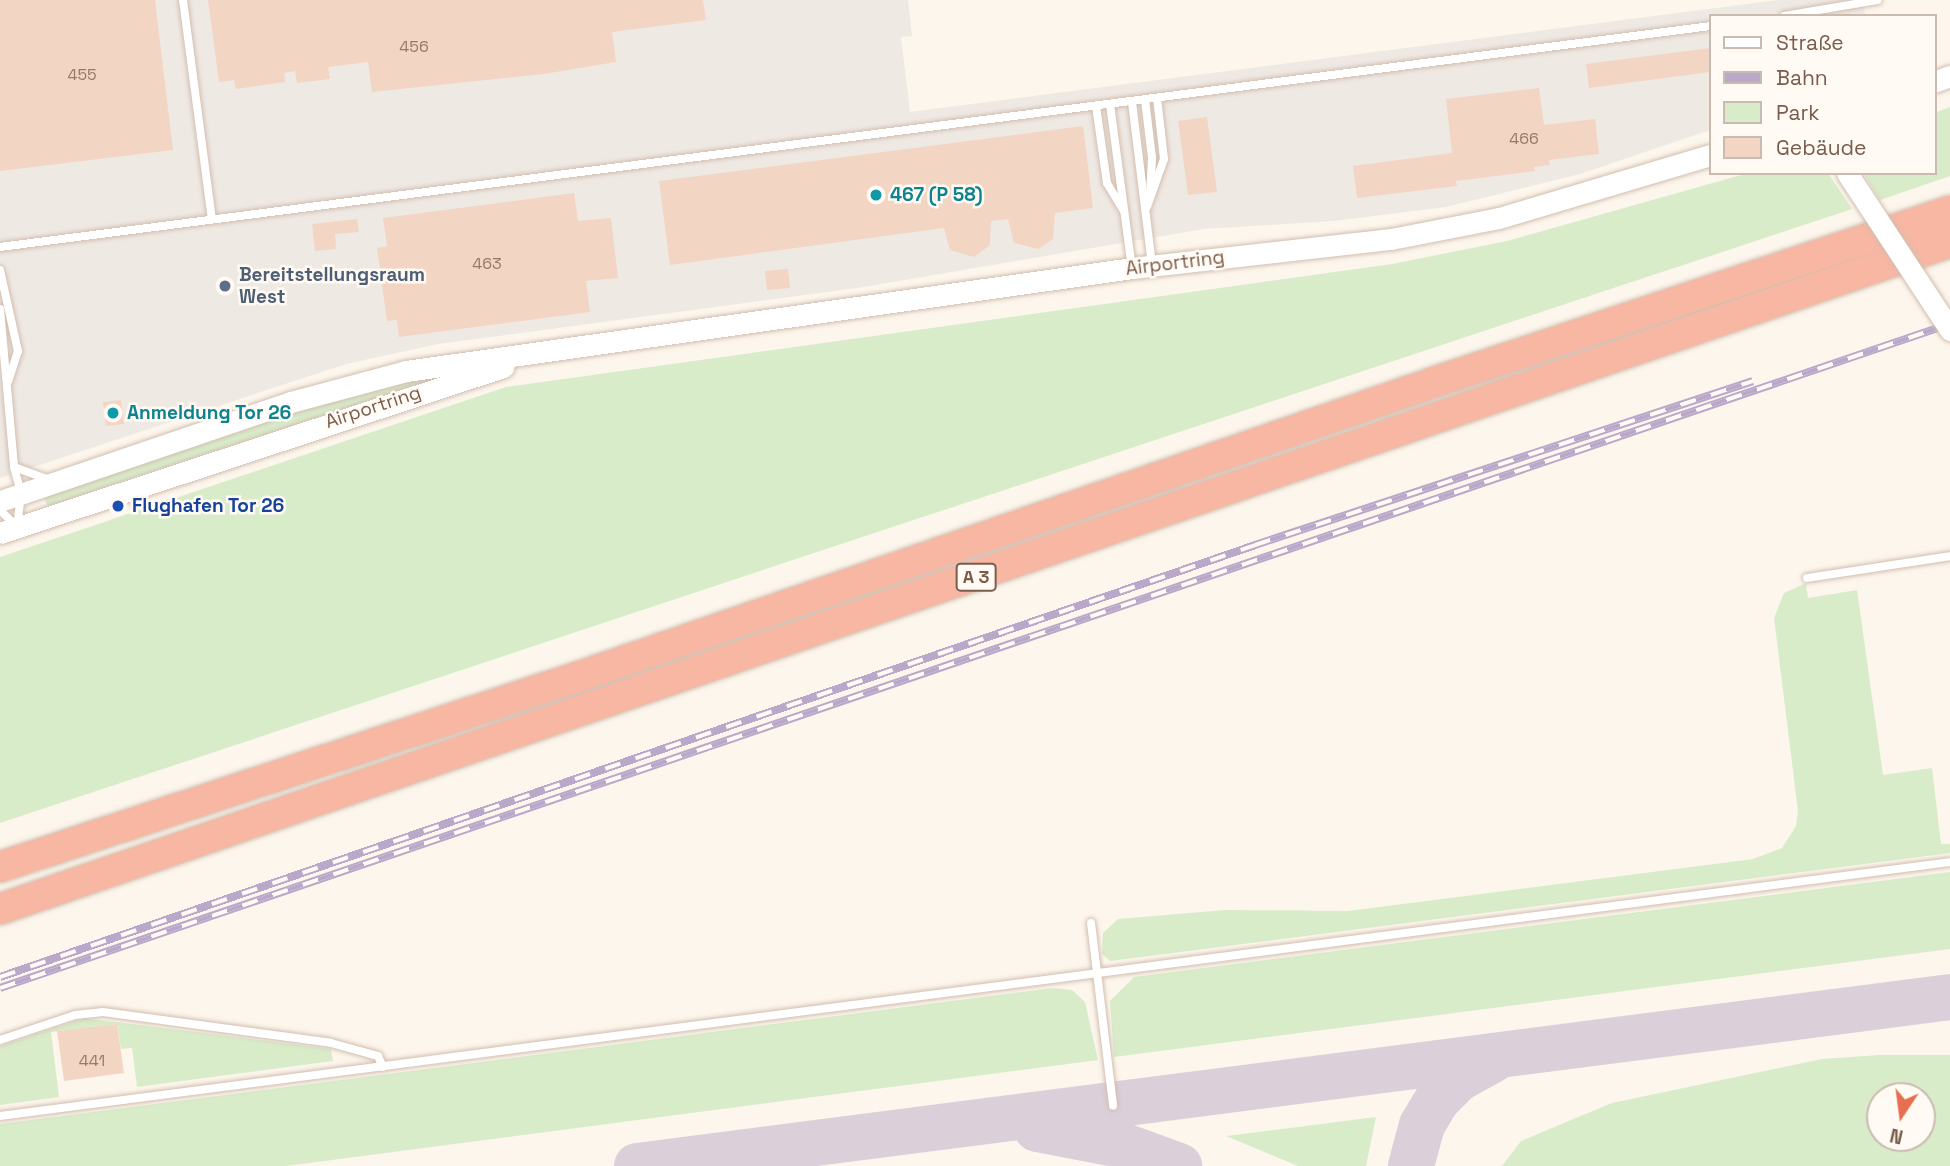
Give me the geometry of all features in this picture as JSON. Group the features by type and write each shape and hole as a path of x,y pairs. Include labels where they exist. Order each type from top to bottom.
{"highway":[{"name":"A 3","path":"0,867 578,677 1438,381 1950,211"},
{"name":"A 3","path":"0,909 1950,242"}],"street":[{"name":"Airportring","path":"0,501 344,386 488,358 1142,266 1391,239 1458,228 1708,156"},
{"path":"1848,175 1950,330"},
{"name":"Airportring","path":"8,530 417,392 513,364 632,339"}],"lane":[{"path":"183,0 212,219"},
{"path":"1796,14 1878,0"},
{"path":"0,247 1708,26"},
{"path":"1145,210 1164,159 1157,98"},
{"path":"1142,266 1145,210 1152,176 1145,100"},
{"path":"1132,102 1145,210"},
{"path":"1110,104 1126,213 1142,266"},
{"path":"1096,106 1107,183 1126,213"},
{"path":"0,270 18,351 16,367 4,379"},
{"path":"0,309 4,379 14,467 21,494 8,530"},
{"path":"0,370 4,379"},
{"path":"14,467 60,481"},
{"path":"0,510 8,530"},
{"path":"1807,578 1950,556"},
{"path":"0,1116 1094,971 1950,862"},
{"path":"1091,923 1094,971 1113,1106"},
{"path":"0,1040 75,1015 103,1012 331,1043 378,1056 383,1067"}],"shaded area":[{"path":"0,0 908,0 912,36 901,37 910,112 1778,0 1863,0 1865,14 1708,14 1708,131 1580,174 1446,207 1334,221 1204,229 857,288 438,344 346,364 0,478"}],"green space":[{"path":"1950,107 1950,176 1880,200 1864,175 1936,175 1936,112"},
{"path":"1741,175 1829,175 1852,209 0,823 0,557 506,387 1392,264 1507,241"},
{"path":"449,374 48,506 43,497 368,389"},
{"path":"1806,583 1808,598 1857,590 1883,775 1932,768 1941,844 1950,844 1950,853 1110,961 1102,954 1103,933 1118,919 1225,910 1348,911 1753,859 1782,848 1796,826 1798,811 1774,618 1784,593"},
{"path":"1950,872 1950,949 1114,1057 1110,1001 1134,977"},
{"path":"1053,988 1072,990 1085,1002 1098,1060 286,1166 0,1166 0,1124"},
{"path":"84,1018 331,1049 333,1061 137,1087 132,1048 121,1049 117,1024 51,1032 59,1097 0,1105 0,1046"},
{"path":"1880,1055 1950,1055 1950,1166 1502,1166 1521,1141 1612,1103 1822,1059"},
{"path":"1376,1117 1366,1166 1298,1166 1226,1136"}],"building":[{"path":"0,0 155,0 173,150 0,171"},
{"path":"208,0 703,0 706,20 612,32 616,62 544,74 372,92 368,62 328,67 330,79 297,83 295,71 284,73 285,82 236,89 234,80 219,82"},
{"path":"1708,48 1708,72 1589,88 1586,64"},
{"path":"1539,88 1544,125 1595,119 1599,154 1549,160 1550,165 1534,167 1535,171 1456,181 1457,186 1357,198 1353,166 1452,153 1446,99"},
{"path":"1207,117 1217,192 1188,195 1178,121"},
{"name":"467 (P 58)","path":"1083,126 1093,208 1055,213 1053,239 1038,249 1014,243 1008,219 991,221 990,245 974,257 950,250 944,228 670,265 659,181"},
{"path":"574,193 578,221 611,218 618,278 586,281 590,312 399,337 397,320 387,321 377,248 387,246 383,218"},
{"path":"357,219 359,232 335,234 336,249 315,251 312,224"},
{"path":"788,269 790,288 767,290 765,271"},
{"name":"Anmeldung Tor 26","path":"121,400 124,424 106,426 103,402"},
{"path":"117,1024 124,1073 64,1081 57,1031"}],"taxiway":[{"path":"637,1166 1950,997"},
{"path":"1411,1166 1422,1125 1437,1100 1458,1079 1492,1060"},
{"path":"1037,1129 1121,1145 1179,1166"}],"railway":[{"path":"0,988 1938,328"},
{"path":"0,977 1255,545 1753,381"}],"place":[{"name":"467 (P 58)","path":"876,195"},
{"name":"Bereitstellungsraum West","path":"225,286"},
{"name":"Anmeldung Tor 26","path":"113,413"},
{"name":"Flughafen Tor 26","path":"118,506"}]}
